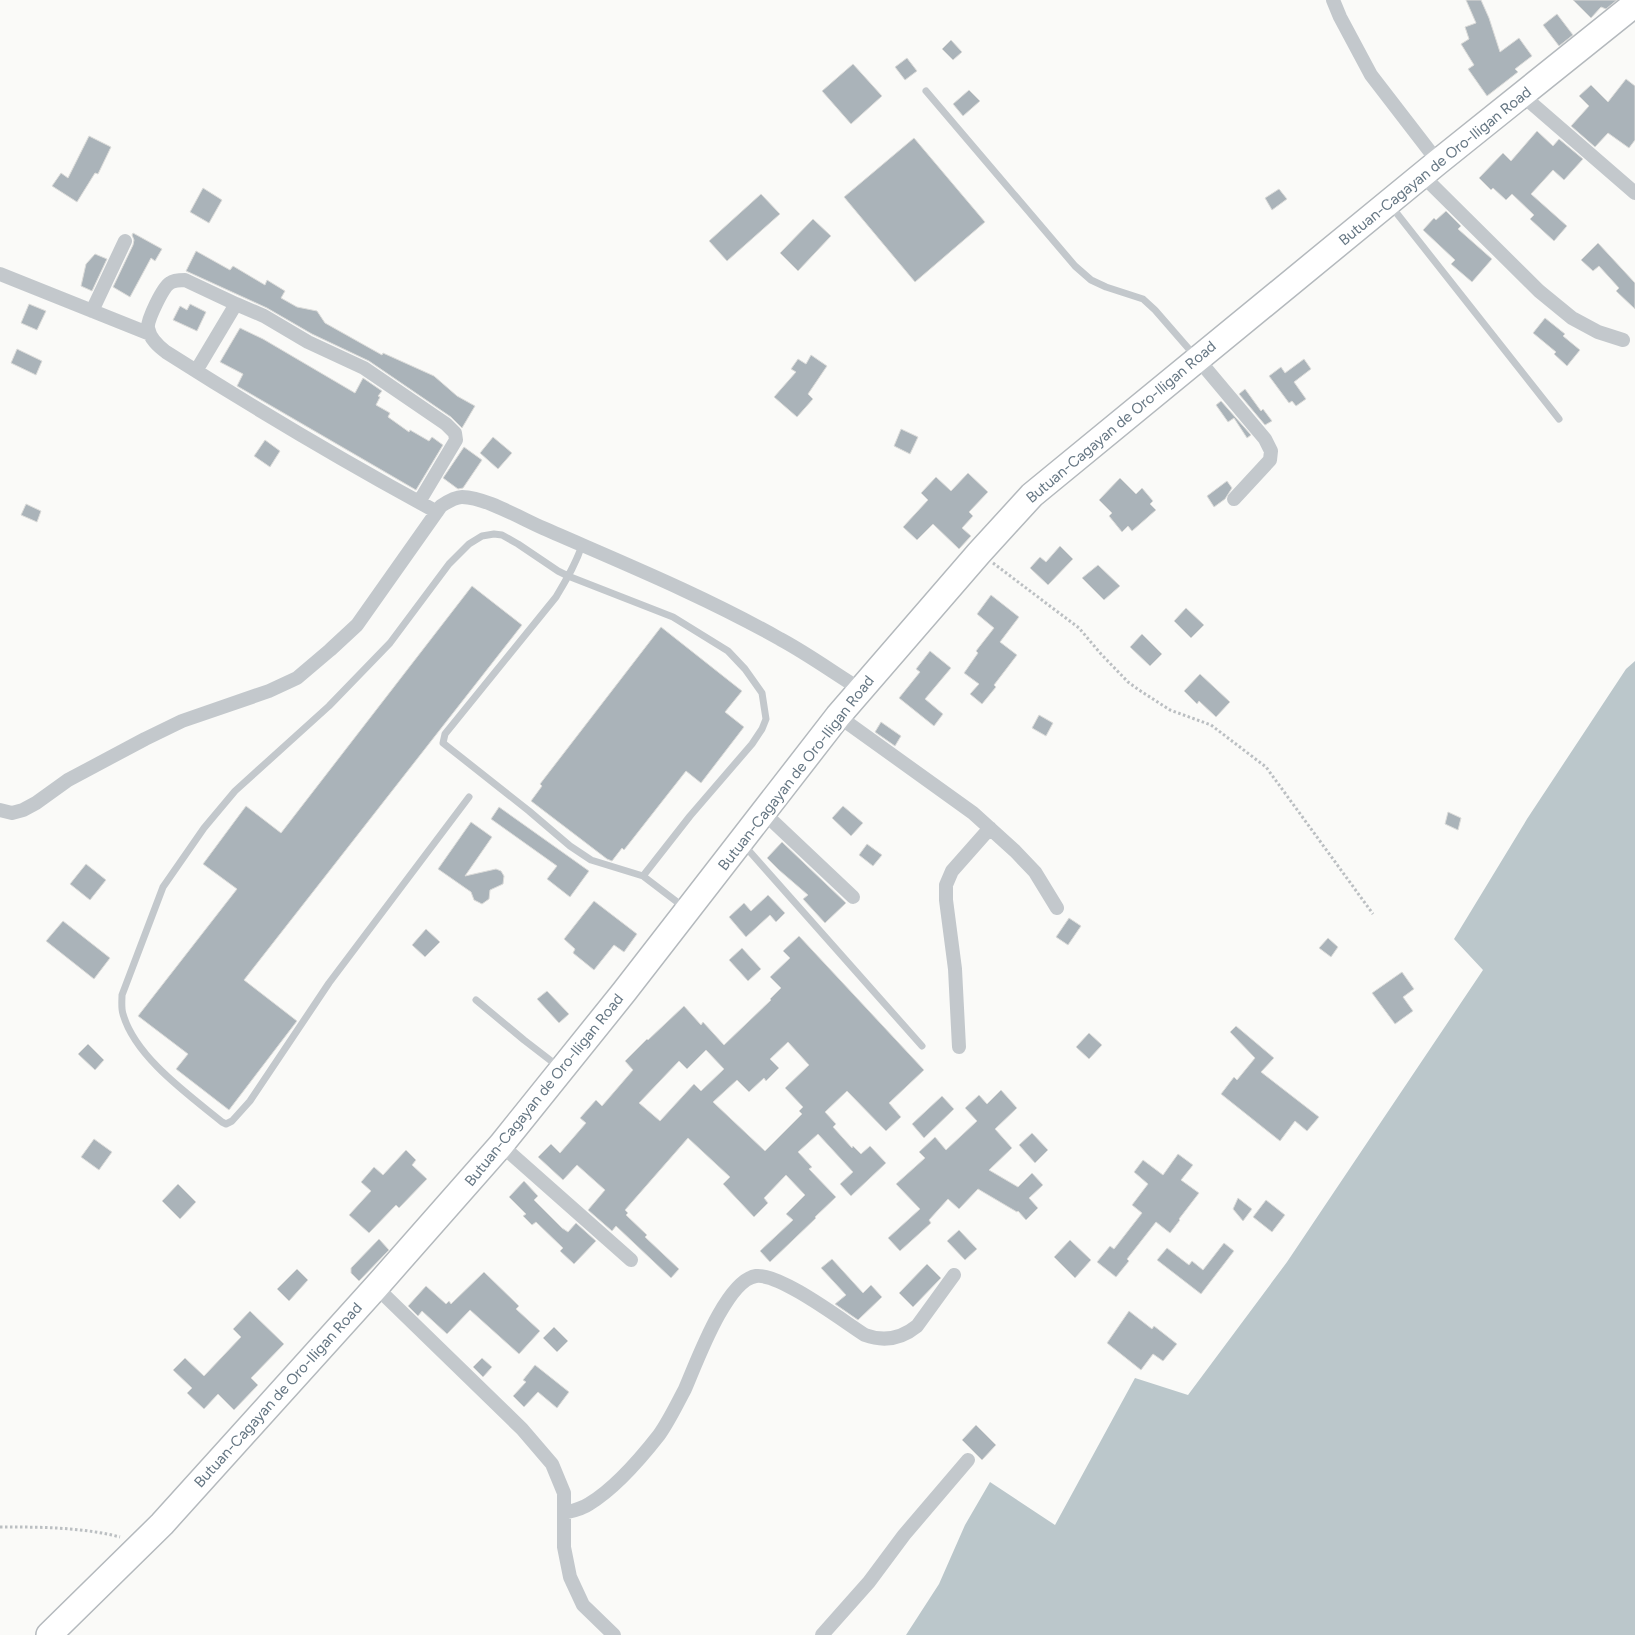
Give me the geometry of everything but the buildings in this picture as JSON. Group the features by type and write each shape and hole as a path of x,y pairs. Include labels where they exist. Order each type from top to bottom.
{"highway":[{"name":"Butuan-Cagayan de Oro-Iligan Road","path":"49,1635 162,1524 376,1287 500,1145 688,910 860,689 1032,494 1635,4"}],"street":[{"path":"1333,0 1371,75 1430,169 1539,292 1572,318 1598,332 1623,340"},
{"path":"1522,95 1635,193"},
{"path":"92,311 125,241"},
{"path":"0,274 150,334"},
{"path":"419,502 456,440 455,433 446,424 364,368 308,342 271,320 185,280 176,280 169,283 148,322 150,334 156,345 237,397 436,512"},
{"path":"196,371 236,304"},
{"path":"1197,358 1265,439 1272,451 1270,460 1234,499"},
{"path":"0,810 12,813 23,810 68,780 182,721 269,691 297,678 357,625 436,512 449,501 461,497 474,499 510,512 632,566 781,639 860,689"},
{"path":"838,716 973,813 1035,872 1057,908"},
{"path":"763,812 853,896"},
{"path":"959,1047 955,969 946,900 946,885 952,870 990,828"},
{"path":"500,1145 631,1260"},
{"path":"564,1513 588,1506 605,1494 659,1435 686,1387 709,1332 738,1287 748,1280 755,1276 769,1277 800,1292 865,1335 876,1339 890,1339 917,1326 954,1276"},
{"path":"376,1287 522,1429 552,1464 564,1493 564,1547 570,1577 583,1605 614,1635"},
{"path":"822,1635 869,1582 904,1535 968,1460"}],"lane":[{"path":"926,91 1075,266 1091,280 1143,299 1197,358"},
{"path":"1389,203 1560,419"},
{"path":"469,797 328,983 250,1101 232,1121 226,1124 222,1122 178,1086 137,1044 122,1014 122,995 163,887 204,828 235,791 329,706 390,643 449,564 482,536 494,534 502,536 518,544 558,572 673,617 728,651 745,669 762,693 766,719 762,729 752,744 690,816 643,876"},
{"path":"582,545 577,559 556,597 444,734 443,743 570,846 591,860 643,876 688,910"},
{"path":"741,841 922,1046"},
{"path":"476,1000 562,1069"}],"path":[{"path":"979,553 1079,628 1100,654 1128,682 1170,710 1211,725 1266,767 1373,914"},
{"path":"0,1527 44,1527 97,1531 142,1543"}],"shaded area":[{"path":"1635,661 1635,1635 906,1635 939,1584 965,1525 990,1482 1055,1525 1135,1378 1188,1395 1287,1262 1483,970 1454,939 1527,819 1626,669"}]}
